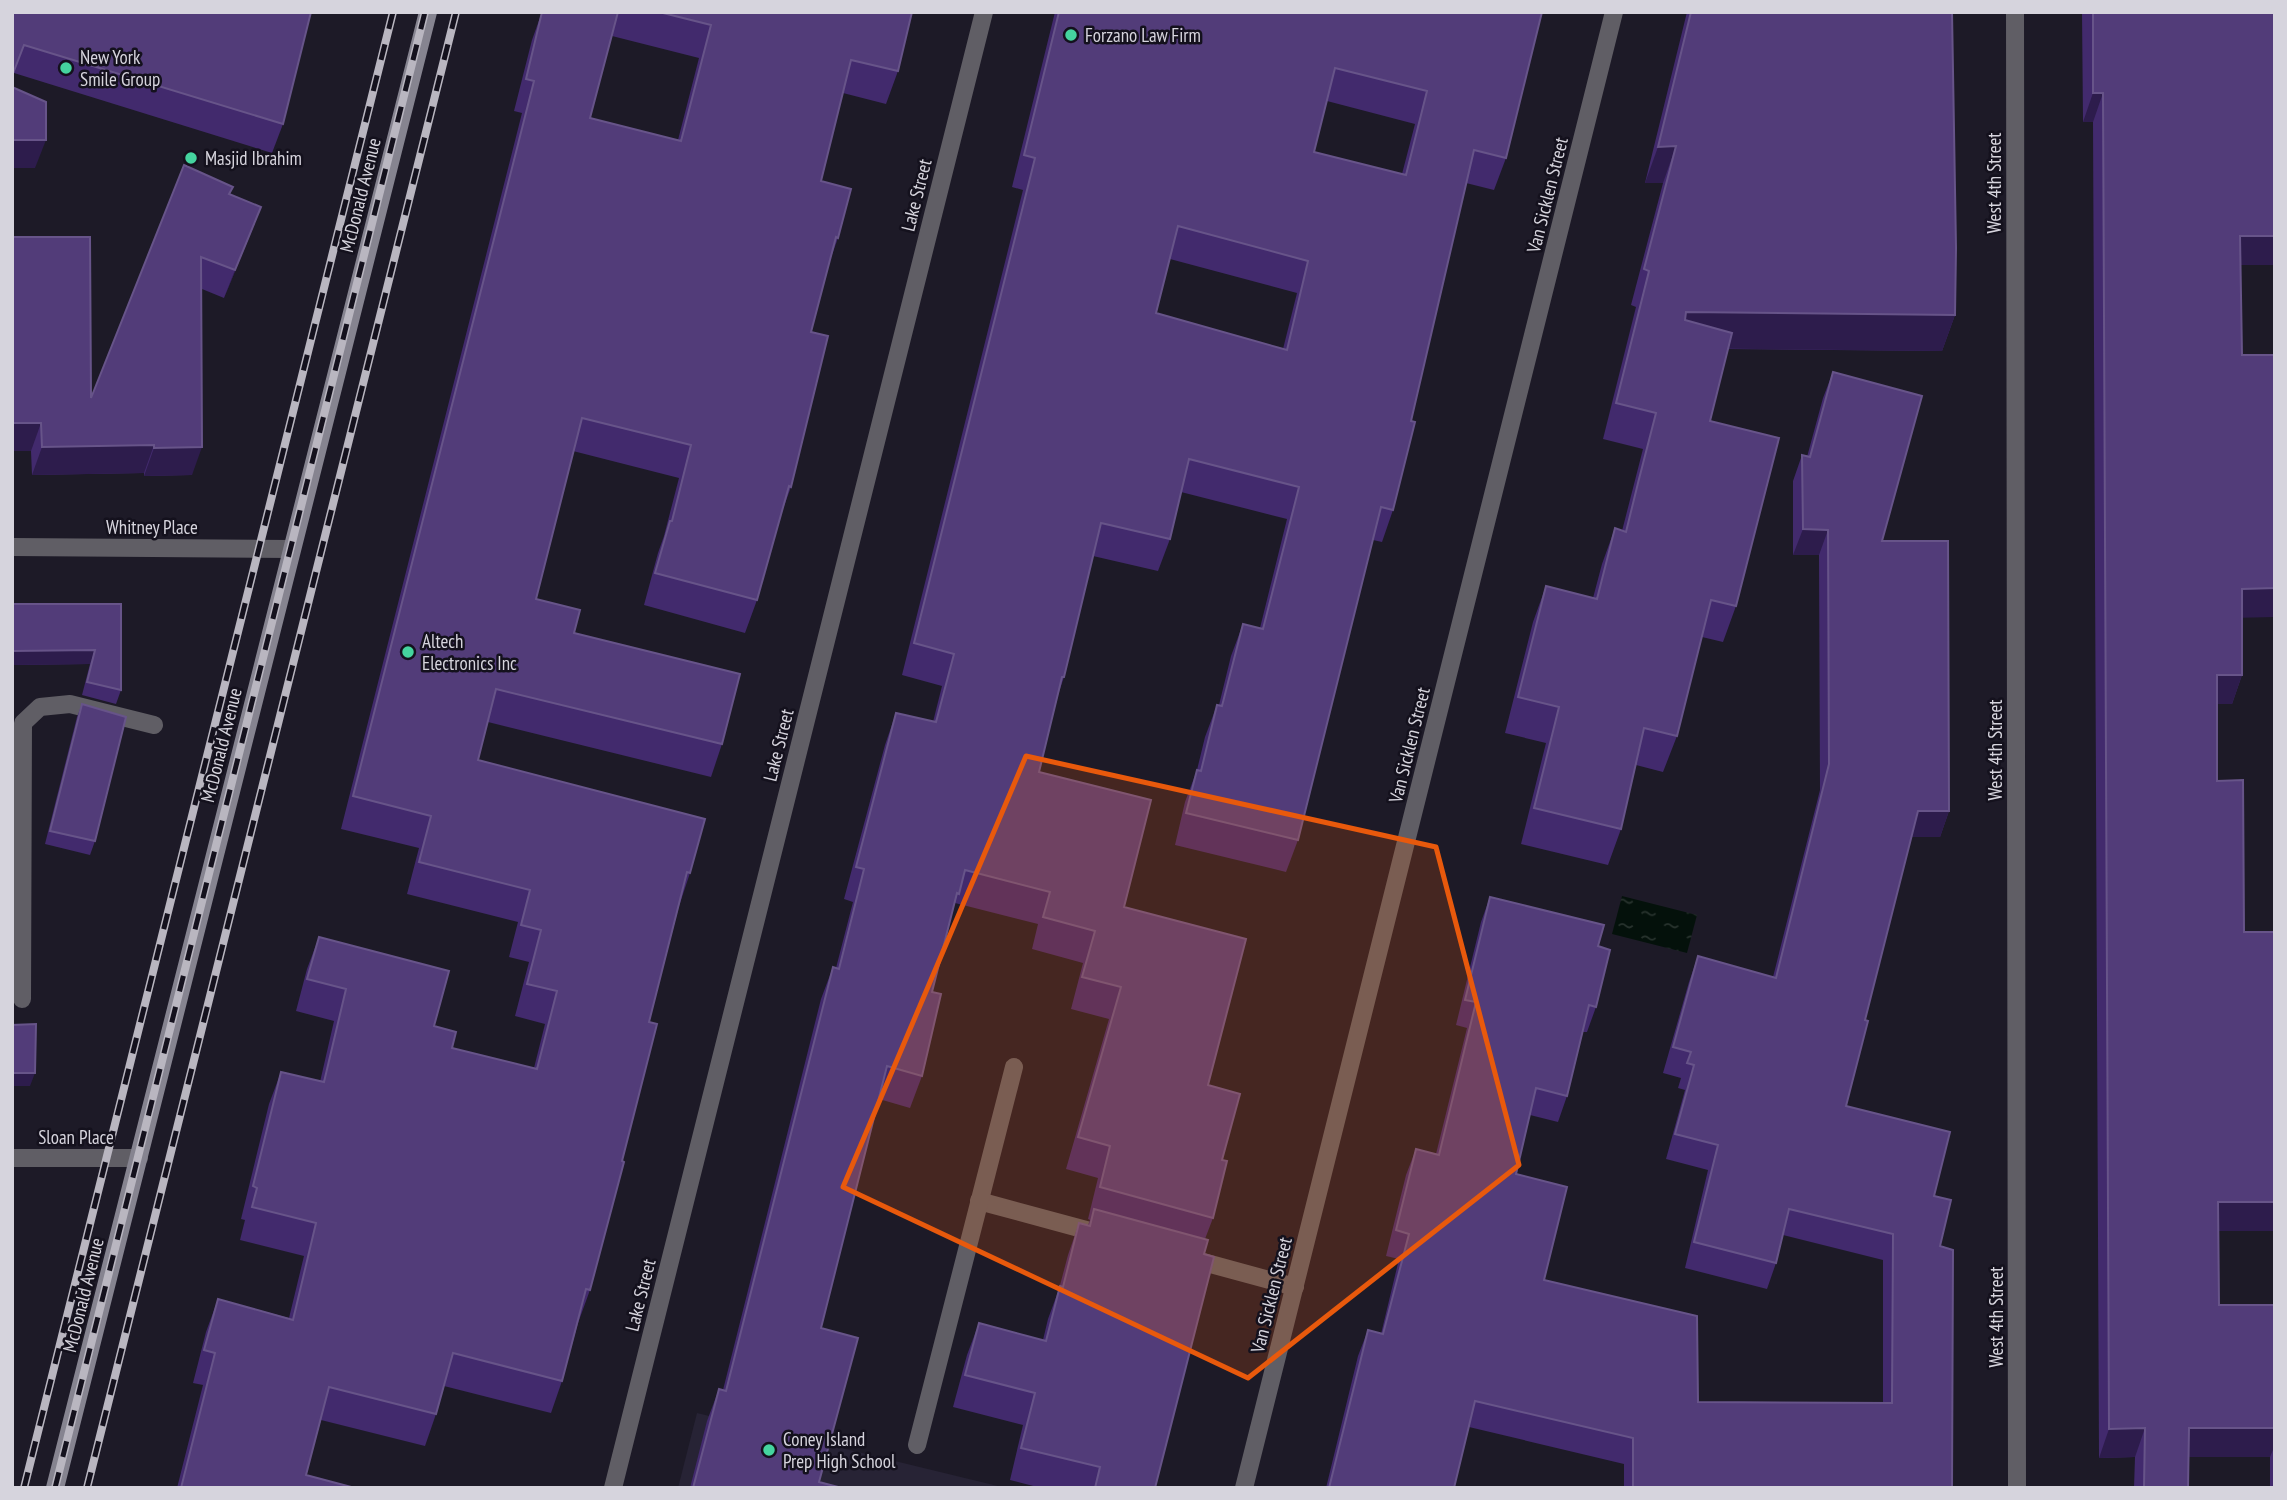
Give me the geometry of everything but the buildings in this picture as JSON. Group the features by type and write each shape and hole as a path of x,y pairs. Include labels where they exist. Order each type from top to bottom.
{"main road":[{"name":"McDonald Avenue","path":"55,1488 428,12"}],"street":[{"name":"Lake Street","path":"613,1488 984,12"},
{"name":"Van Sicklen Street","path":"1244,1488 1614,12"},
{"name":"West 4th Street","path":"2015,12 2017,1488"},
{"name":"Whitney Place","path":"12,547 291,549"},
{"path":"22,999 23,723 40,707 70,704 154,725"},
{"path":"917,1445 1014,1067"},
{"name":"Sloan Place","path":"12,1158 139,1158"},
{"path":"979,1200 1113,1237"},
{"path":"1181,1255 1295,1287"}],"highlighted area":[{"path":"1026,756 1436,847 1519,1165 1248,1378 843,1187"}],"shaded area":[{"name":"Coney Island Prep High School","path":"697,1413 1006,1488 678,1488"}],"water":[{"path":"1622,896 1697,915 1687,953 1612,934"}],"railway":[{"path":"24,1488 393,12"},
{"path":"55,1488 425,12"},
{"path":"87,1488 456,12"}],"place":[{"name":"Forzano Law Firm","path":"1071,35"},
{"name":"New York Smile Group","path":"66,68"},
{"name":"Masjid Ibrahim","path":"191,158"},
{"name":"Altech Electronics Inc","path":"408,652"},
{"name":"Coney Island Prep High School","path":"769,1450"}]}
